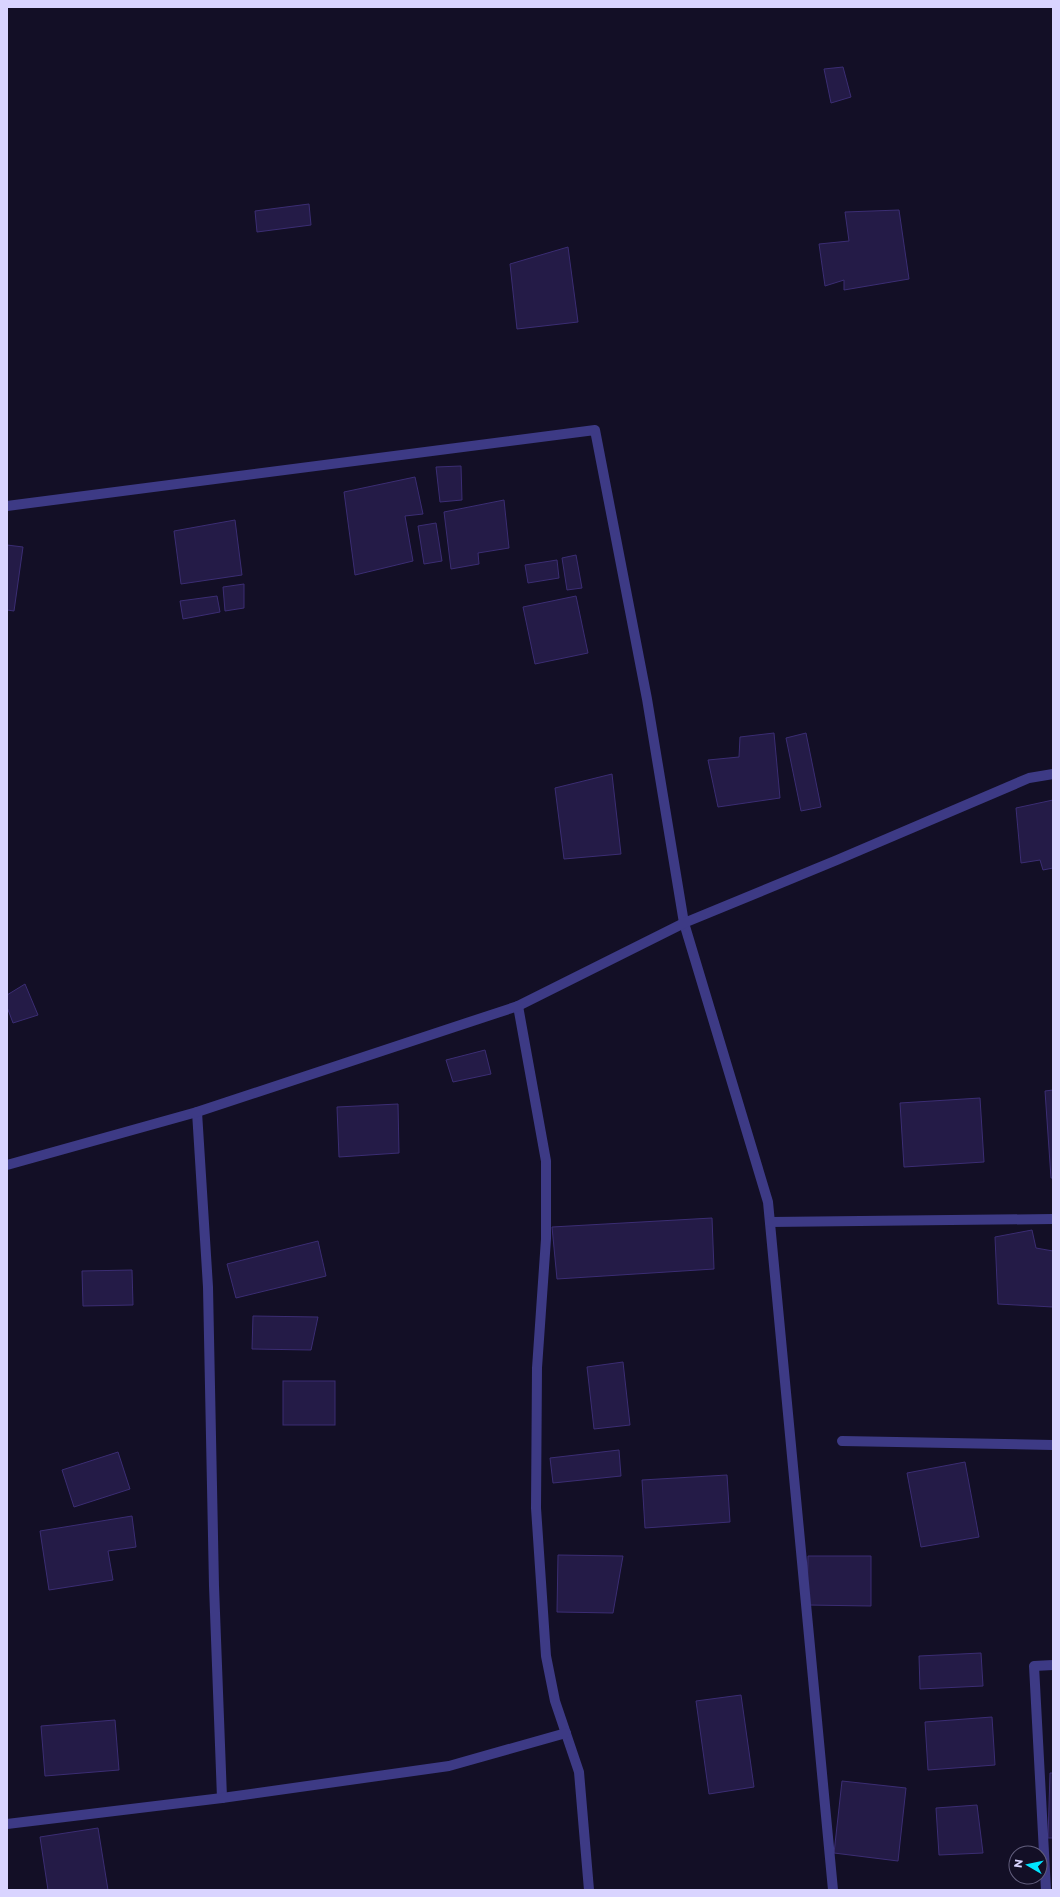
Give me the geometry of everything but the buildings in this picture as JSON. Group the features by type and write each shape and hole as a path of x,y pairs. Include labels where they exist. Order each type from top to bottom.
{"street":[{"path":"7,506 595,430 647,699 684,923 768,1202 833,1890"},
{"path":"7,1164 197,1112 518,1006 684,923 837,860 1029,778 1053,774"},
{"path":"518,1006 546,1161 546,1239 537,1368 536,1508 546,1656 555,1701 579,1772 589,1890"},
{"path":"197,1112 208,1286 214,1586 222,1798"},
{"path":"770,1222 1053,1219"},
{"path":"842,1441 1053,1445"},
{"path":"1046,1890 1034,1666 1053,1665"},
{"path":"7,1824 222,1798 449,1766 566,1733"}]}
